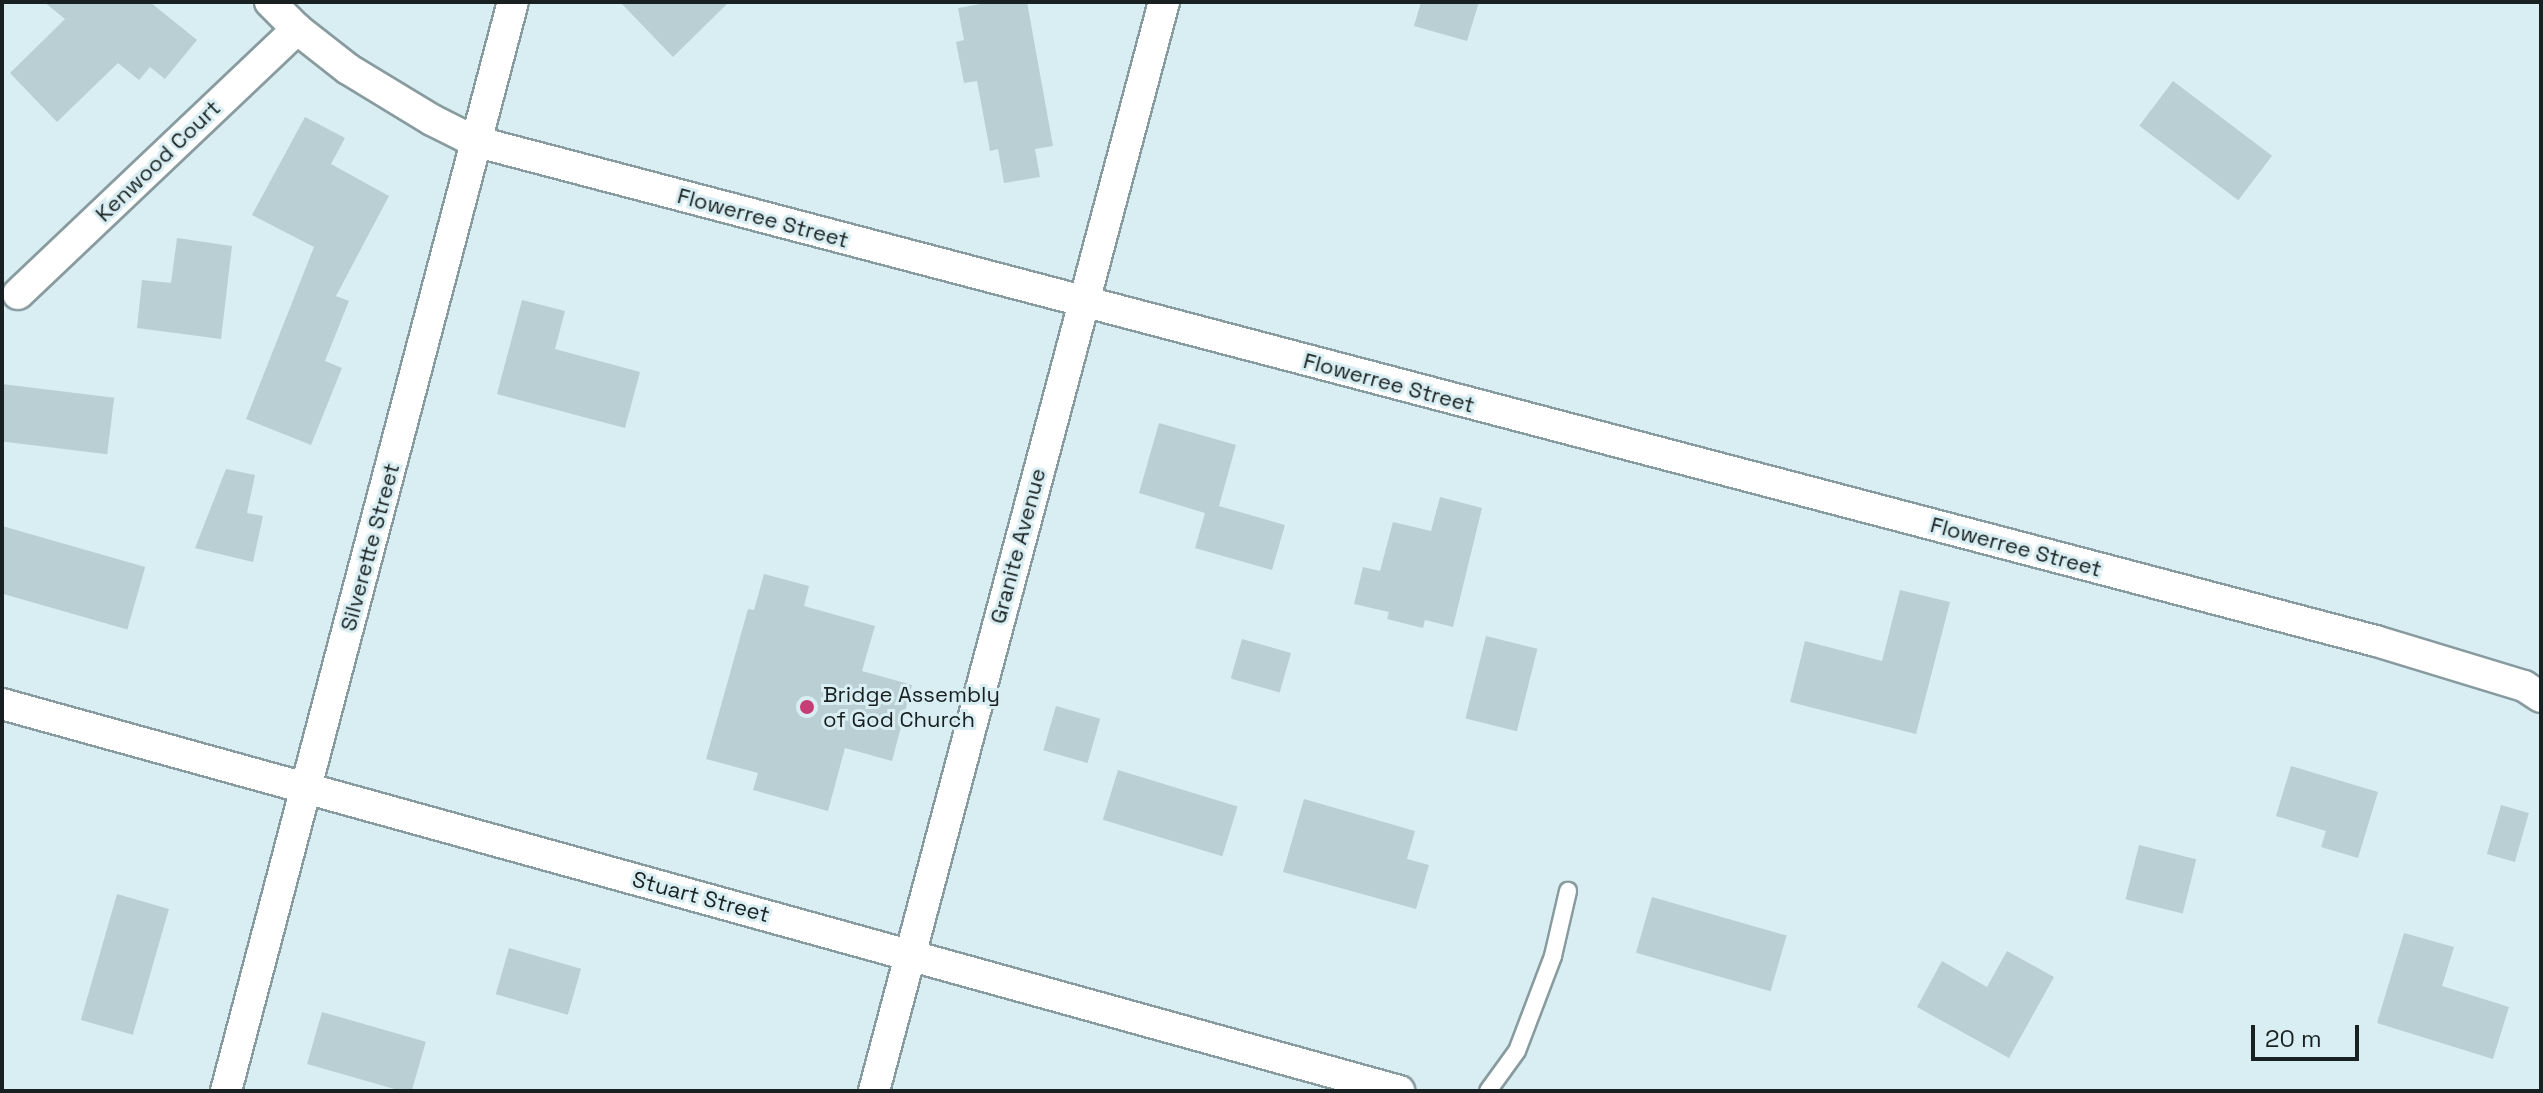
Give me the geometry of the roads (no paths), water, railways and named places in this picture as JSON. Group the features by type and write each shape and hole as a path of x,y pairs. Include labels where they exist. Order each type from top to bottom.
{"street":[{"name":"Flowerree Street","path":"270,2 297,29 348,69 432,120 474,141 2376,641 2524,686 2541,697"},
{"name":"Silverette Street","path":"226,1091 513,2"},
{"name":"Granite Avenue","path":"874,1091 1164,2"},
{"name":"Kenwood Court","path":"18,294 297,29"},
{"name":"Stuart Street","path":"2,704 1399,1091"}],"lane":[{"path":"1488,1091 1517,1051 1553,956 1568,891"}],"place":[{"name":"Bridge Assembly of God Church","path":"807,707"}]}
